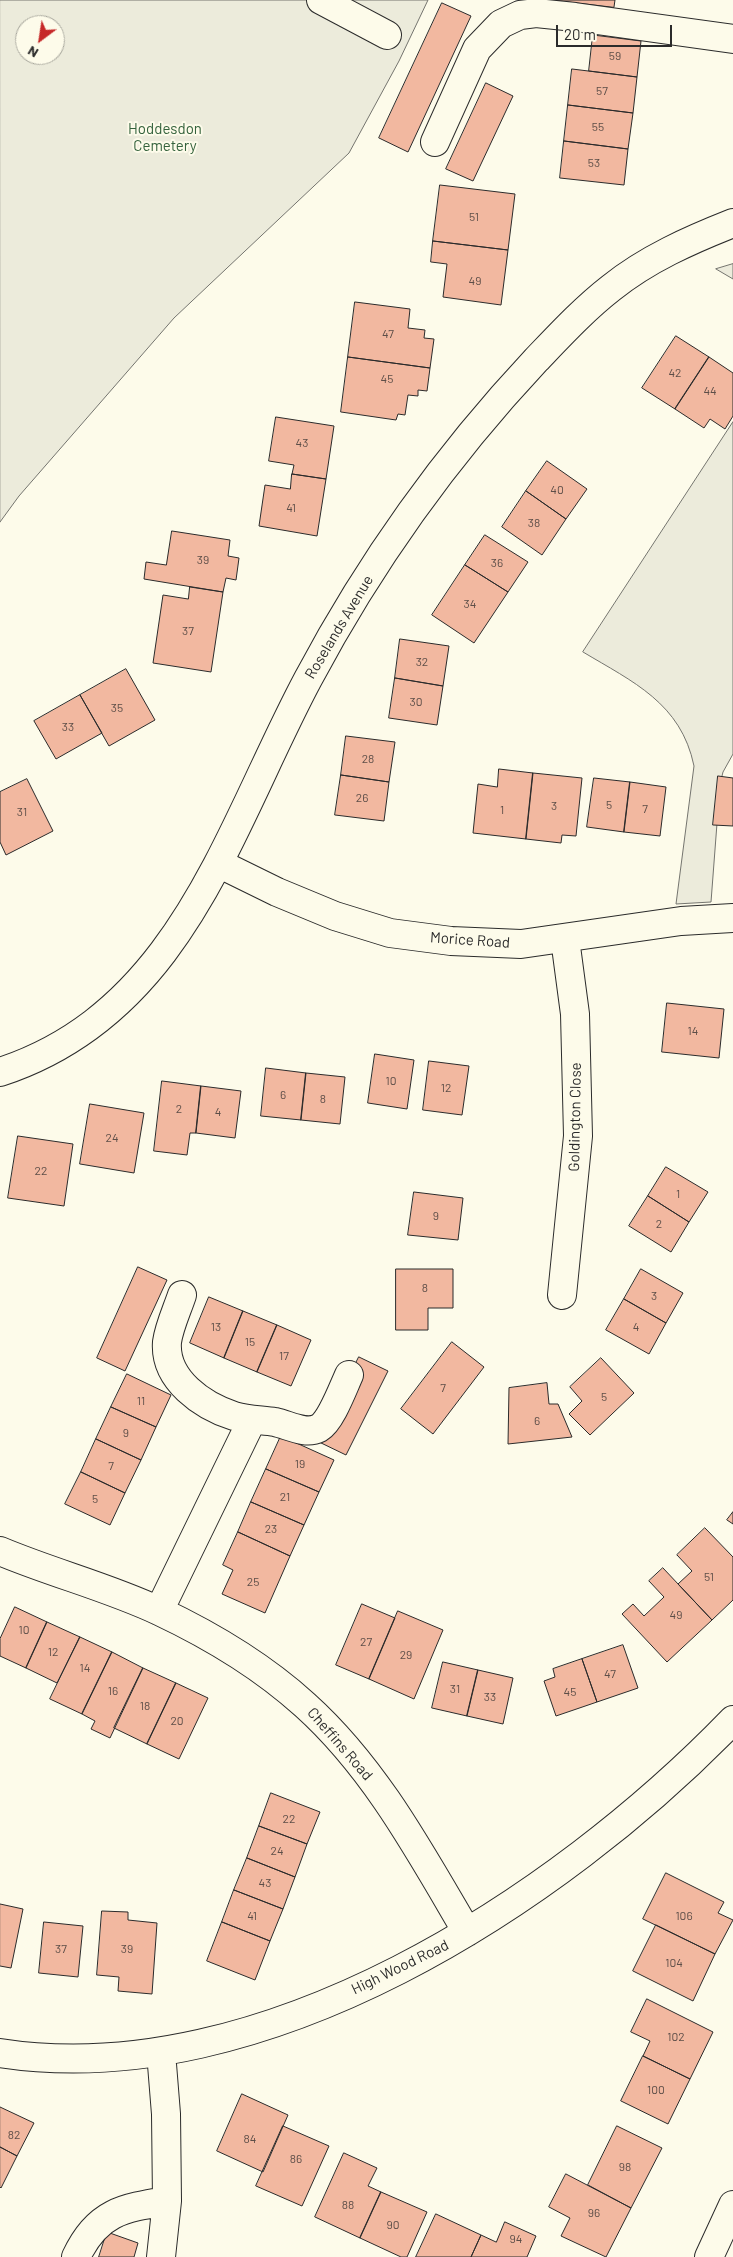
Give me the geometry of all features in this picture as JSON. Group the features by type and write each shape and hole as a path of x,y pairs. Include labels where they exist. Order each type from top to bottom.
{"street":[{"path":"321,0 387,35"},
{"path":"434,142 477,49 501,24 520,15 536,13 575,17 733,39"},
{"name":"Roselands Avenue","path":"0,1072 60,1044 76,1034 114,1005 166,950 220,864 307,681 346,612 392,542 497,401 558,337 610,288 652,259 733,223"},
{"name":"Morice Road","path":"220,864 277,892 335,916 390,932 451,941 521,944 681,921 733,918"},
{"name":"Goldington Close","path":"562,1294 578,1136 575,1014 565,939"},
{"path":"182,1295 167,1342 168,1358 182,1384 210,1406 234,1416 275,1422 302,1430 313,1430 321,1427 328,1419 349,1375"},
{"path":"159,1611 252,1420"},
{"name":"Cheffins Road","path":"0,1551 32,1565 120,1594 159,1611 208,1636 248,1660 306,1706 337,1738 383,1795 467,1932"},
{"name":"High Wood Road","path":"0,2053 30,2058 70,2060 130,2057 193,2046 261,2028 331,2000 395,1971 467,1932 540,1886 666,1786 730,1729"},
{"path":"161,2052 166,2114 167,2201 165,2256"},
{"path":"76,2257 89,2233 108,2216 135,2206 167,2201"},
{"path":"709,2257 733,2206"}],"green space":[{"name":"Hoddesdon Cemetery","path":"0,0 428,0 399,61 349,153 174,318 19,496 0,522"},
{"path":"733,264 733,279 716,269"},
{"path":"733,422 733,754 723,772 720,784 711,902 676,904 694,766 688,744 666,710 652,697 637,685 583,652"}],"building":[{"path":"551,0 615,0 614,7"},
{"path":"442,3 471,16 408,152 379,138"},
{"path":"593,35 641,41 637,77 589,71"},
{"path":"572,69 637,77 633,113 568,105"},
{"path":"486,83 513,96 473,181 446,169"},
{"path":"568,105 633,113 628,149 564,141"},
{"path":"564,141 628,149 624,185 560,178"},
{"path":"440,185 515,194 508,250 433,241"},
{"path":"433,241 508,250 501,305 443,297 447,264 431,262"},
{"path":"355,302 410,309 408,328 425,330 424,338 434,339 430,368 348,357"},
{"path":"676,336 709,357 675,409 642,388"},
{"path":"348,357 430,368 427,391 418,390 418,396 408,395 405,415 398,414 396,420 341,412"},
{"path":"709,357 733,373 733,416 725,429 710,419 704,428 675,409"},
{"path":"276,417 334,426 326,479 292,474 294,465 269,461"},
{"path":"547,461 587,489 566,519 526,491"},
{"path":"292,474 326,479 317,536 259,526 265,485 290,489"},
{"path":"526,491 566,519 542,555 502,527"},
{"path":"172,531 230,540 228,556 239,558 236,580 226,578 223,592 144,579 146,562 166,565"},
{"path":"485,535 528,562 508,592 465,565"},
{"path":"465,565 508,592 474,643 432,615"},
{"path":"190,587 223,592 211,672 153,663 163,595 188,599"},
{"path":"400,639 449,646 443,686 395,678"},
{"path":"126,669 155,720 109,746 80,695"},
{"path":"395,678 443,686 437,725 389,718"},
{"path":"80,695 102,733 56,759 34,721"},
{"path":"346,736 395,742 389,782 341,775"},
{"path":"499,769 533,773 526,839 473,833 478,784 497,787"},
{"path":"533,773 582,778 576,836 562,835 561,843 526,839"},
{"path":"341,775 389,782 384,821 335,815"},
{"path":"718,776 733,778 733,826 713,825"},
{"path":"594,778 630,782 624,832 587,827"},
{"path":"27,779 53,831 6,855 0,842 0,792"},
{"path":"630,782 666,787 660,836 624,832"},
{"path":"667,1003 724,1009 719,1058 662,1052"},
{"path":"375,1054 414,1060 407,1109 368,1103"},
{"path":"429,1061 469,1066 462,1115 423,1110"},
{"path":"266,1068 306,1073 301,1120 261,1116"},
{"path":"306,1073 345,1077 340,1124 301,1120"},
{"path":"162,1081 201,1086 196,1133 190,1133 187,1155 154,1151"},
{"path":"201,1086 241,1091 235,1138 196,1133"},
{"path":"90,1104 144,1113 134,1173 80,1164"},
{"path":"18,1136 73,1144 64,1206 8,1198"},
{"path":"666,1167 708,1192 689,1222 648,1196"},
{"path":"414,1192 463,1198 458,1240 408,1235"},
{"path":"648,1196 689,1222 671,1252 629,1226"},
{"path":"138,1267 167,1280 125,1371 97,1358"},
{"path":"396,1269 453,1269 453,1308 428,1308 428,1330 396,1330"},
{"path":"641,1269 683,1293 666,1323 624,1299"},
{"path":"209,1297 243,1311 224,1358 190,1343"},
{"path":"624,1299 666,1323 649,1354 606,1330"},
{"path":"243,1311 277,1325 257,1372 224,1358"},
{"path":"277,1325 311,1340 291,1386 257,1372"},
{"path":"452,1342 484,1367 433,1434 401,1409"},
{"path":"359,1357 388,1371 346,1455 317,1441"},
{"path":"601,1358 634,1393 590,1435 569,1414 582,1401 570,1387"},
{"path":"127,1374 171,1395 156,1427 111,1407"},
{"path":"547,1383 549,1404 558,1404 572,1437 508,1444 509,1388"},
{"path":"111,1407 156,1427 141,1460 96,1439"},
{"path":"281,1436 334,1460 319,1492 266,1469"},
{"path":"96,1439 141,1460 125,1493 81,1472"},
{"path":"266,1469 319,1492 304,1525 251,1502"},
{"path":"81,1472 125,1493 110,1525 65,1504"},
{"path":"251,1502 304,1525 290,1556 238,1532"},
{"path":"733,1512 733,1524 727,1520"},
{"path":"705,1528 733,1557 733,1600 712,1620 678,1584 692,1571 677,1555"},
{"path":"238,1532 290,1556 265,1613 222,1594 233,1570 223,1565"},
{"path":"663,1568 712,1620 667,1662 622,1614 633,1604 644,1616 664,1597 649,1581"},
{"path":"362,1604 395,1618 369,1679 336,1665"},
{"path":"15,1607 47,1622 26,1668 0,1656 0,1639"},
{"path":"398,1611 443,1630 414,1699 369,1679"},
{"path":"47,1622 80,1637 57,1683 26,1668"},
{"path":"80,1637 112,1652 82,1714 50,1699"},
{"path":"623,1645 638,1688 597,1702 582,1659"},
{"path":"112,1652 143,1668 110,1738 91,1729 95,1721 82,1714"},
{"path":"582,1659 597,1702 556,1716 544,1681 555,1677 553,1669"},
{"path":"443,1662 478,1670 467,1716 432,1708"},
{"path":"143,1668 176,1683 147,1744 114,1728"},
{"path":"478,1670 513,1678 503,1724 467,1716"},
{"path":"176,1683 208,1698 179,1759 147,1744"},
{"path":"271,1793 320,1812 307,1844 259,1826"},
{"path":"259,1826 307,1844 295,1877 247,1858"},
{"path":"247,1858 295,1877 283,1909 234,1890"},
{"path":"666,1873 724,1902 718,1913 733,1920 715,1954 643,1919"},
{"path":"234,1890 283,1909 270,1941 222,1922"},
{"path":"0,1904 23,1909 11,1968 0,1966"},
{"path":"102,1911 128,1912 128,1920 157,1923 152,1994 118,1991 119,1977 97,1975"},
{"path":"44,1922 83,1926 78,1977 39,1973"},
{"path":"222,1922 270,1941 255,1980 207,1961"},
{"path":"656,1925 715,1954 693,2001 633,1971"},
{"path":"647,1999 713,2032 690,2079 643,2056 650,2041 631,2032"},
{"path":"643,2056 690,2079 668,2124 621,2101"},
{"path":"242,2094 288,2115 263,2172 217,2151"},
{"path":"0,2107 34,2123 17,2156 0,2147"},
{"path":"283,2126 329,2146 302,2206 256,2186"},
{"path":"617,2126 662,2148 631,2208 588,2185"},
{"path":"0,2147 17,2156 1,2188 0,2187"},
{"path":"344,2153 377,2168 368,2186 381,2192 360,2238 315,2217"},
{"path":"566,2174 631,2208 606,2257 561,2236 570,2218 549,2207"},
{"path":"381,2192 427,2212 407,2257 401,2257 360,2238"},
{"path":"436,2214 481,2235 471,2257 416,2257"},
{"path":"505,2222 536,2236 527,2257 471,2257 481,2235 496,2242"},
{"path":"107,2232 138,2243 134,2257 99,2257"}]}
